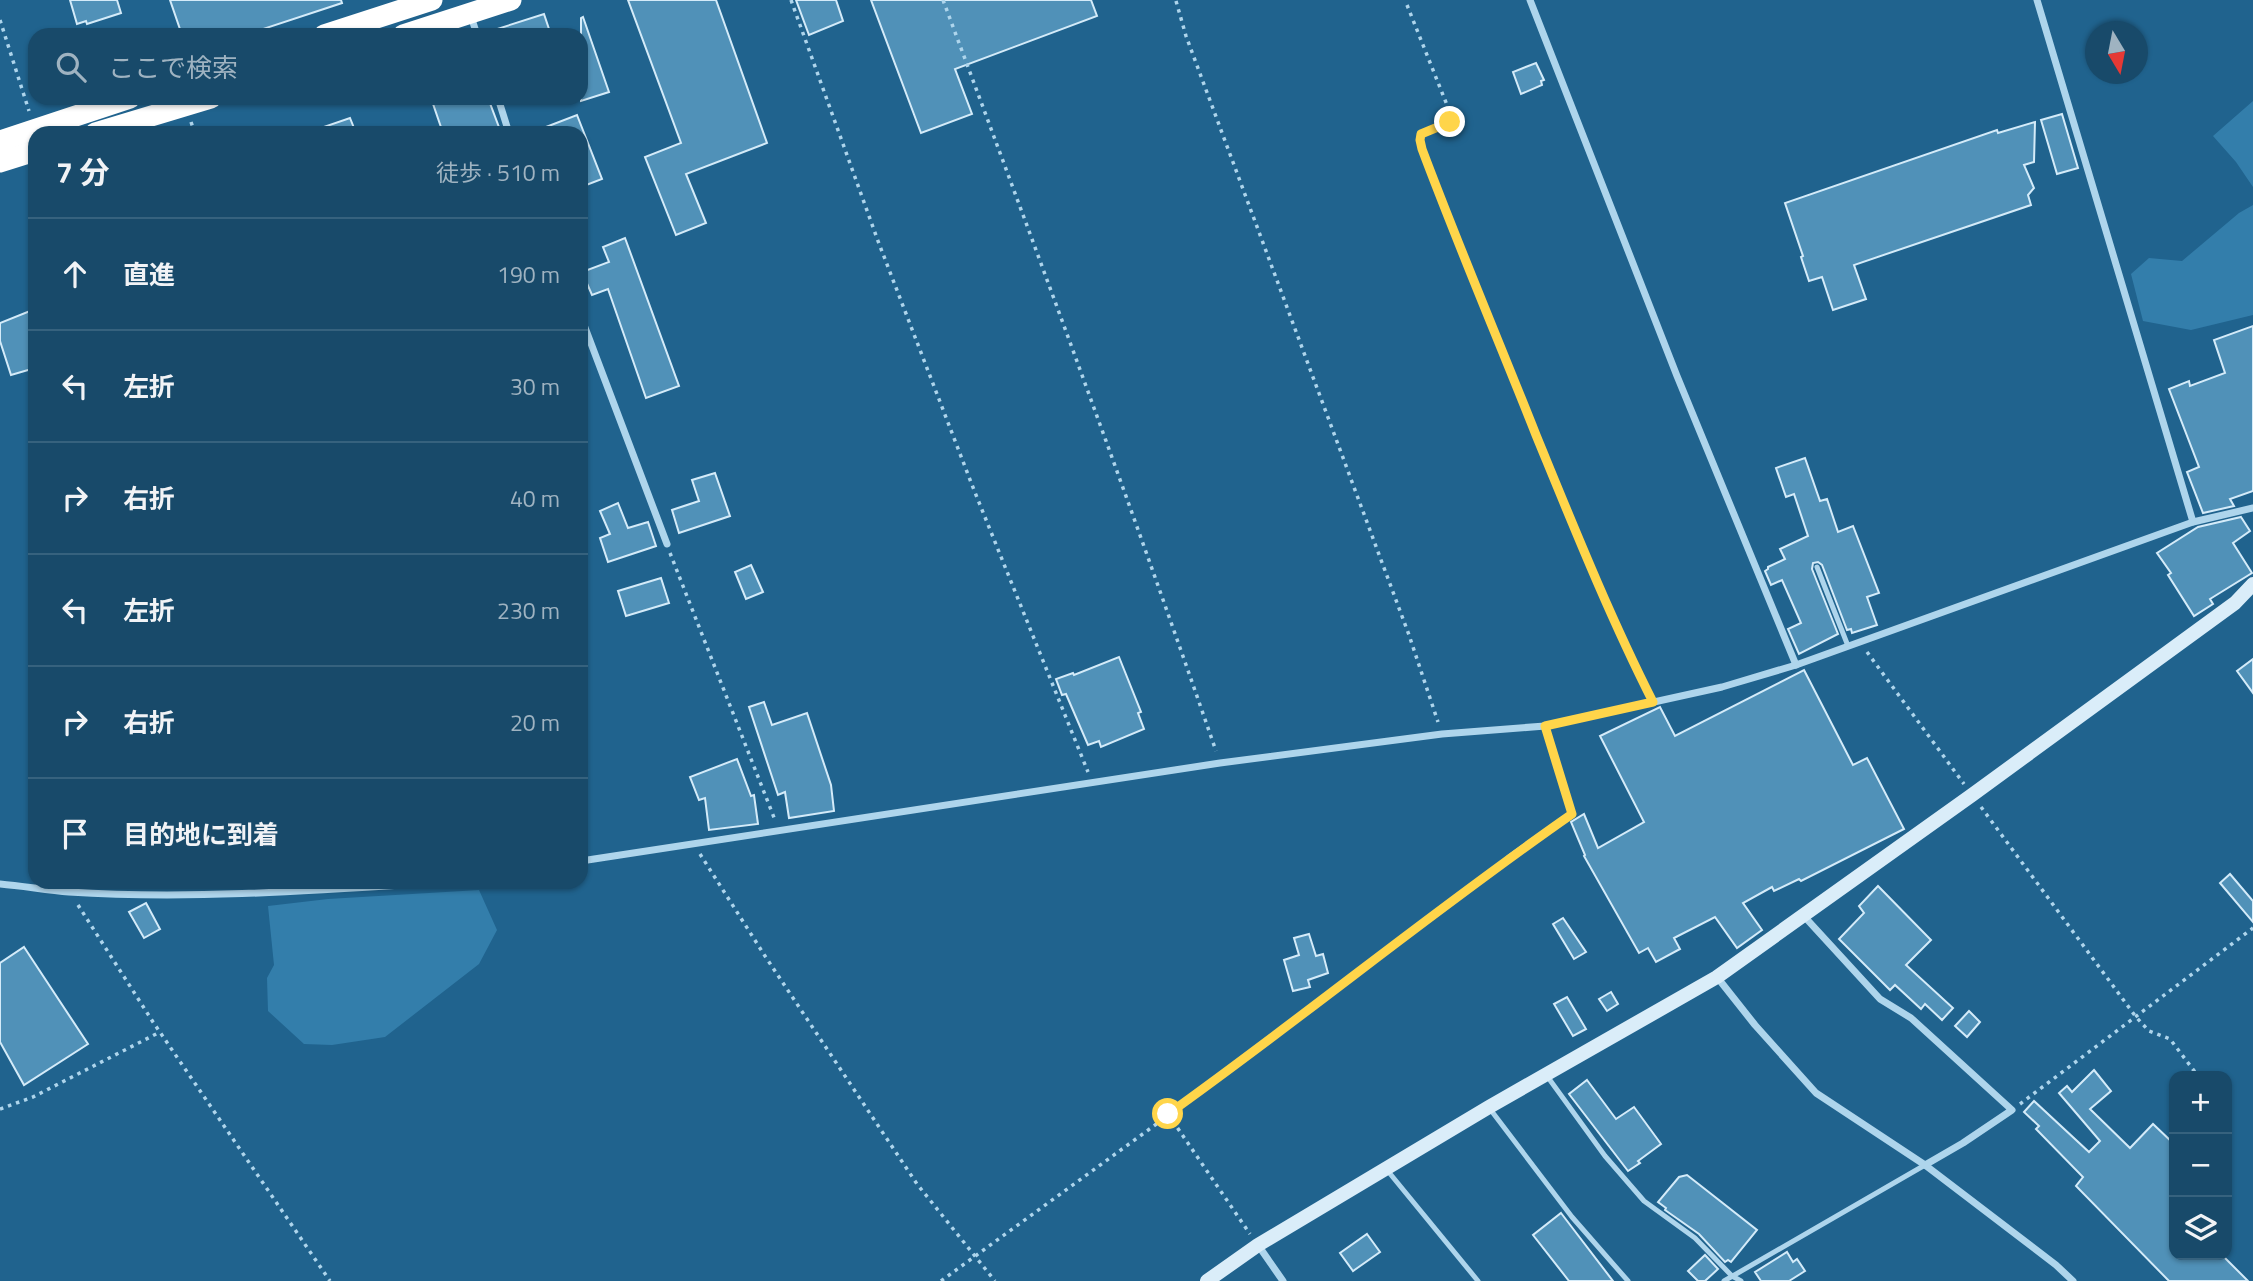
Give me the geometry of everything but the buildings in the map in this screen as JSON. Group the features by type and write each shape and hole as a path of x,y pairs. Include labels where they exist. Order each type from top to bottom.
{"highway":[{"path":"346,28 432,0"},
{"path":"424,28 511,0"},
{"path":"68,126 115,105"},
{"path":"119,126 188,105"},
{"path":"0,141 28,141"},
{"path":"0,162 28,145"}],"street":[{"path":"1530,0 1677,376 1796,665"},
{"path":"2037,0 2193,523"},
{"path":"470,13 475,28"},
{"path":"500,105 507,126"},
{"path":"588,335 667,544"},
{"path":"588,860 1220,763 1442,734 1545,726 1722,687 1796,665 2193,523 2253,508"},
{"path":"1207,1281 1258,1245 1545,1073 1717,977 2235,603 2253,584"},
{"path":"1509,858 1572,814 1545,726"},
{"path":"0,884 28,887"},
{"path":"43,889 177,894 340,889"},
{"path":"1802,914 1880,999 1911,1018 2012,1110 1925,1165"},
{"path":"1717,977 1755,1025 1816,1093 1925,1165 2056,1265 2073,1281"},
{"path":"1258,1245 1283,1281"}],"lane":[{"path":"1817,567 1848,646"},
{"path":"1545,1073 1605,1156 1644,1201 1695,1238 1732,1276 1741,1281"},
{"path":"1489,1107 1572,1216 1628,1281"},
{"path":"1724,1281 1925,1165"},
{"path":"1386,1168 1478,1281"}],"path":[{"path":"791,0 874,229 974,490 1093,783"},
{"path":"943,0 1152,566 1220,763"},
{"path":"1176,1 1186,36 1409,635 1442,734"},
{"path":"1407,5 1451,115 1450,122 1421,134 1422,149 1474,285 1625,649 1653,702"},
{"path":"0,20 31,126"},
{"path":"667,544 779,831"},
{"path":"1859,642 2136,1017 2149,1031 2170,1039 2194,1071"},
{"path":"694,843 873,1119 918,1184 973,1257 995,1281"},
{"path":"942,1281 1247,1058 1509,858"},
{"path":"69,892 160,1032 330,1281"},
{"path":"2012,1110 2253,928"},
{"path":"0,1108 33,1097 160,1032"},
{"path":"1168,1114 1258,1245"}],"shaded area":[{"path":"2253,101 2253,187 2213,136"},
{"path":"2253,205 2253,315 2191,330 2143,321 2131,274 2149,258 2182,261 2239,213"},
{"path":"479,890 497,930 479,964 385,1037 332,1045 304,1044 268,1011 267,978 274,965 268,906 328,899"}],"route":[{"path":"1168,1114 1247,1058 1509,858 1572,814 1545,726 1653,702 1625,649 1474,285 1422,149 1421,134 1450,122"}]}
